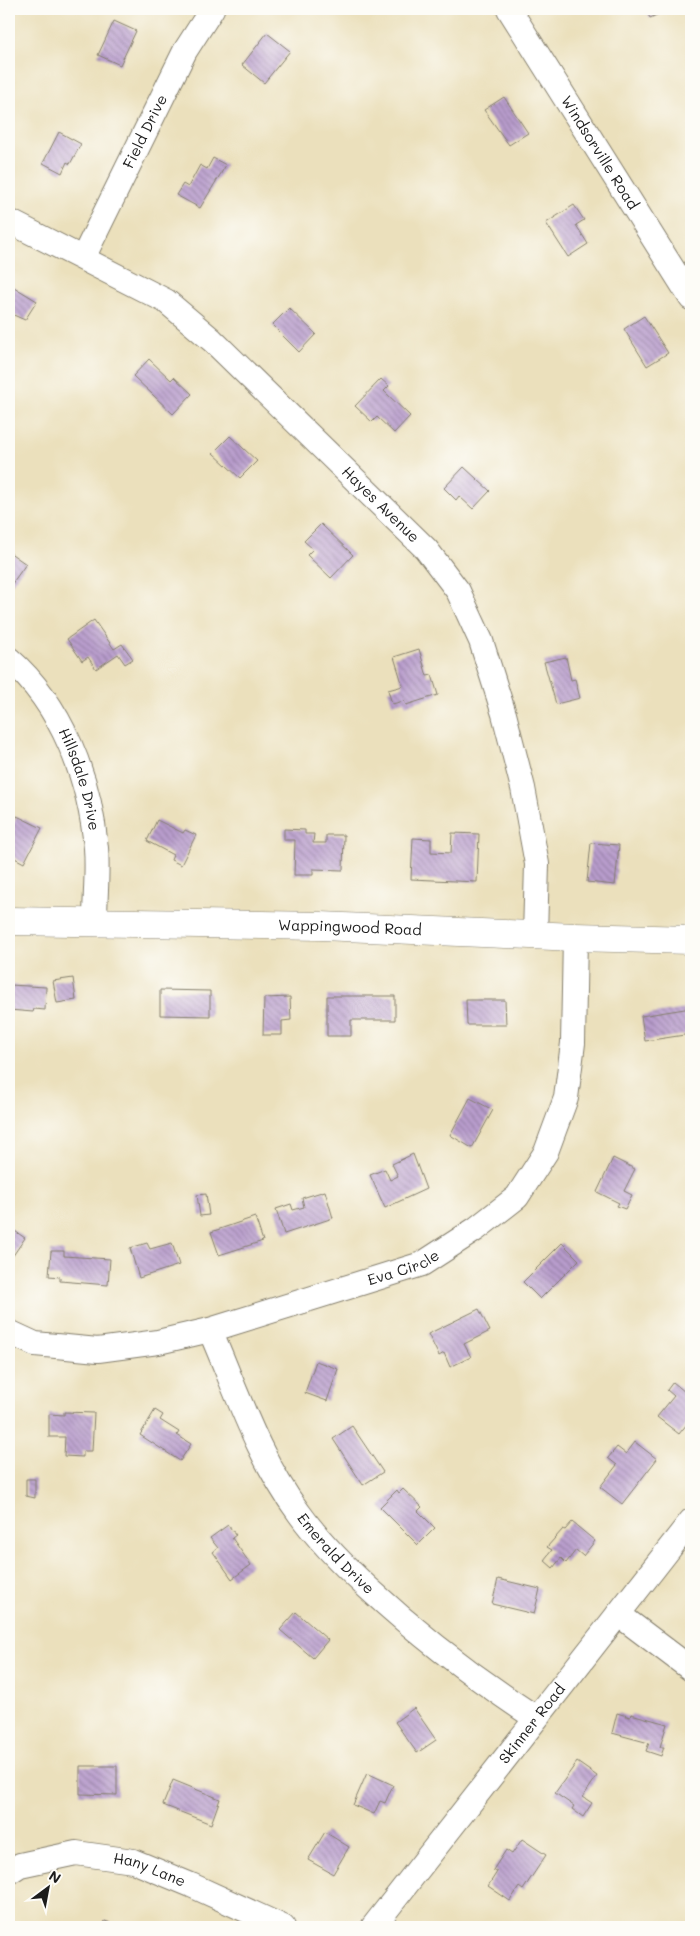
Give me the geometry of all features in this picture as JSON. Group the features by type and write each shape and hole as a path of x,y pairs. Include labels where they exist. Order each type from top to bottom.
{"main road":[{"name":"Wappingwood Road","path":"9,921 321,926 691,940"}],"street":[{"name":"Field Drive","path":"83,258 185,51 212,9"},
{"name":"Windsorville Road","path":"509,9 691,298"},
{"name":"Hayes Avenue","path":"9,221 166,301 212,340 426,548 458,591 481,641 504,714 522,788 537,864 535,935"},
{"name":"Hillsdale Drive","path":"9,659 53,709 76,758 92,814 95,841 95,921"},
{"name":"Eva Circle","path":"9,1332 35,1344 98,1350 158,1342 210,1330 422,1264 476,1229 517,1197 546,1152 566,1098 573,1044 575,937"},
{"name":"Emerald Drive","path":"210,1330 237,1391 250,1428 298,1513 333,1556 429,1642 466,1671 536,1718"},
{"name":"Skinner Road","path":"374,1927 691,1521"},
{"path":"618,1614 691,1669"},
{"name":"Hany Lane","path":"9,1872 20,1865 76,1852 133,1861 192,1885 283,1927"}],"building":[{"path":"352,9 362,9 355,13"},
{"path":"645,9 670,9 650,18"},
{"path":"114,21 136,31 120,65 98,55"},
{"path":"267,33 290,51 264,83 242,65"},
{"path":"504,97 528,133 509,145 484,110"},
{"path":"59,132 81,144 70,164 67,162 62,173 43,163"},
{"path":"213,158 226,165 200,208 176,195 183,184 188,187 200,165 207,169"},
{"path":"574,205 584,220 576,225 588,244 568,257 546,223"},
{"path":"9,284 37,301 25,320 9,313"},
{"path":"289,308 316,334 299,352 272,325"},
{"path":"644,316 668,353 647,366 624,329"},
{"path":"149,359 171,380 174,377 192,394 173,414 133,376"},
{"path":"381,379 389,386 384,391 410,416 394,433 377,417 372,422 355,406"},
{"path":"230,436 257,461 240,478 213,453"},
{"path":"464,467 490,491 473,509 459,496 456,500 444,488"},
{"path":"321,524 353,555 331,578 307,555 313,549 304,541"},
{"path":"9,552 26,564 11,585 9,583"},
{"path":"94,620 114,649 122,644 133,659 125,664 118,654 96,669 88,657 82,661 67,639"},
{"path":"419,649 427,676 432,675 438,695 406,705 404,701 392,704 388,690 403,686 394,657"},
{"path":"566,657 571,680 575,679 580,698 556,704 544,662"},
{"path":"17,816 42,828 24,863 9,855 9,832"},
{"path":"157,820 183,833 185,830 196,835 181,865 171,860 173,855 147,841"},
{"path":"284,829 305,830 305,834 314,834 313,843 326,843 326,835 344,835 343,870 313,869 313,875 294,875 295,840 284,840"},
{"path":"452,833 479,834 477,882 411,879 413,838 431,839 431,852 451,853"},
{"path":"591,843 619,845 615,885 587,882"},
{"path":"73,978 76,1000 57,1003 53,981"},
{"path":"10,985 46,987 45,1010 34,1009 33,1012 9,1010"},
{"path":"160,990 210,991 210,1016 160,1015"},
{"path":"327,996 395,996 395,1020 351,1020 351,1036 327,1036"},
{"path":"290,997 291,1020 282,1021 282,1035 263,1035 264,998"},
{"path":"466,1000 505,1000 506,1025 467,1025"},
{"path":"691,1008 691,1034 645,1041 641,1016"},
{"path":"470,1098 493,1110 472,1148 450,1135"},
{"path":"413,1154 426,1189 385,1208 370,1175 385,1169 390,1180 398,1176 392,1164"},
{"path":"613,1158 635,1169 624,1191 632,1195 625,1209 617,1206 619,1203 597,1192"},
{"path":"325,1191 333,1218 284,1234 276,1209 291,1204 293,1210 304,1207 302,1198"},
{"path":"206,1194 209,1215 200,1216 197,1195"},
{"path":"255,1217 263,1241 219,1255 211,1232"},
{"path":"9,1227 25,1238 10,1260 9,1259"},
{"path":"147,1243 150,1249 172,1243 179,1265 139,1278 130,1248"},
{"path":"562,1243 579,1260 540,1299 523,1282"},
{"path":"51,1251 64,1251 64,1256 110,1259 108,1285 60,1281 60,1277 49,1276"},
{"path":"479,1309 490,1331 464,1344 471,1357 450,1367 444,1353 439,1356 428,1334"},
{"path":"316,1361 338,1369 327,1401 305,1393"},
{"path":"673,1382 691,1397 691,1419 679,1434 657,1417 674,1396 667,1390"},
{"path":"155,1410 163,1415 160,1420 179,1432 177,1435 191,1444 180,1461 140,1435"},
{"path":"64,1412 94,1413 92,1451 83,1451 83,1457 64,1456 65,1437 49,1437 49,1414 64,1415"},
{"path":"352,1426 383,1472 363,1485 333,1439"},
{"path":"635,1442 657,1459 622,1504 600,1487 617,1465 608,1458 617,1447 626,1454"},
{"path":"26,1479 35,1479 35,1498 26,1496"},
{"path":"403,1489 422,1507 418,1511 435,1528 418,1545 380,1507 397,1490 399,1493"},
{"path":"572,1522 595,1541 583,1556 576,1550 566,1563 561,1558 553,1568 544,1560 552,1550 547,1547"},
{"path":"228,1525 236,1535 232,1538 251,1565 232,1579 213,1552 218,1548 210,1538"},
{"path":"498,1579 540,1589 534,1614 492,1604"},
{"path":"296,1612 328,1640 313,1658 280,1630"},
{"path":"414,1708 436,1740 417,1753 395,1722"},
{"path":"617,1713 630,1717 631,1714 667,1724 660,1747 664,1747 661,1756 646,1751 649,1743 612,1733"},
{"path":"577,1762 597,1776 583,1797 592,1803 583,1817 572,1809 574,1806 555,1793"},
{"path":"80,1766 117,1766 117,1795 80,1794"},
{"path":"367,1773 393,1785 385,1803 380,1801 374,1814 353,1805"},
{"path":"173,1780 220,1799 211,1824 163,1805"},
{"path":"325,1832 349,1847 333,1874 308,1860"},
{"path":"522,1839 546,1855 523,1890 519,1887 510,1901 488,1886 497,1872 493,1870 506,1850 512,1854"},
{"path":"105,1921 123,1927 103,1927"}]}
